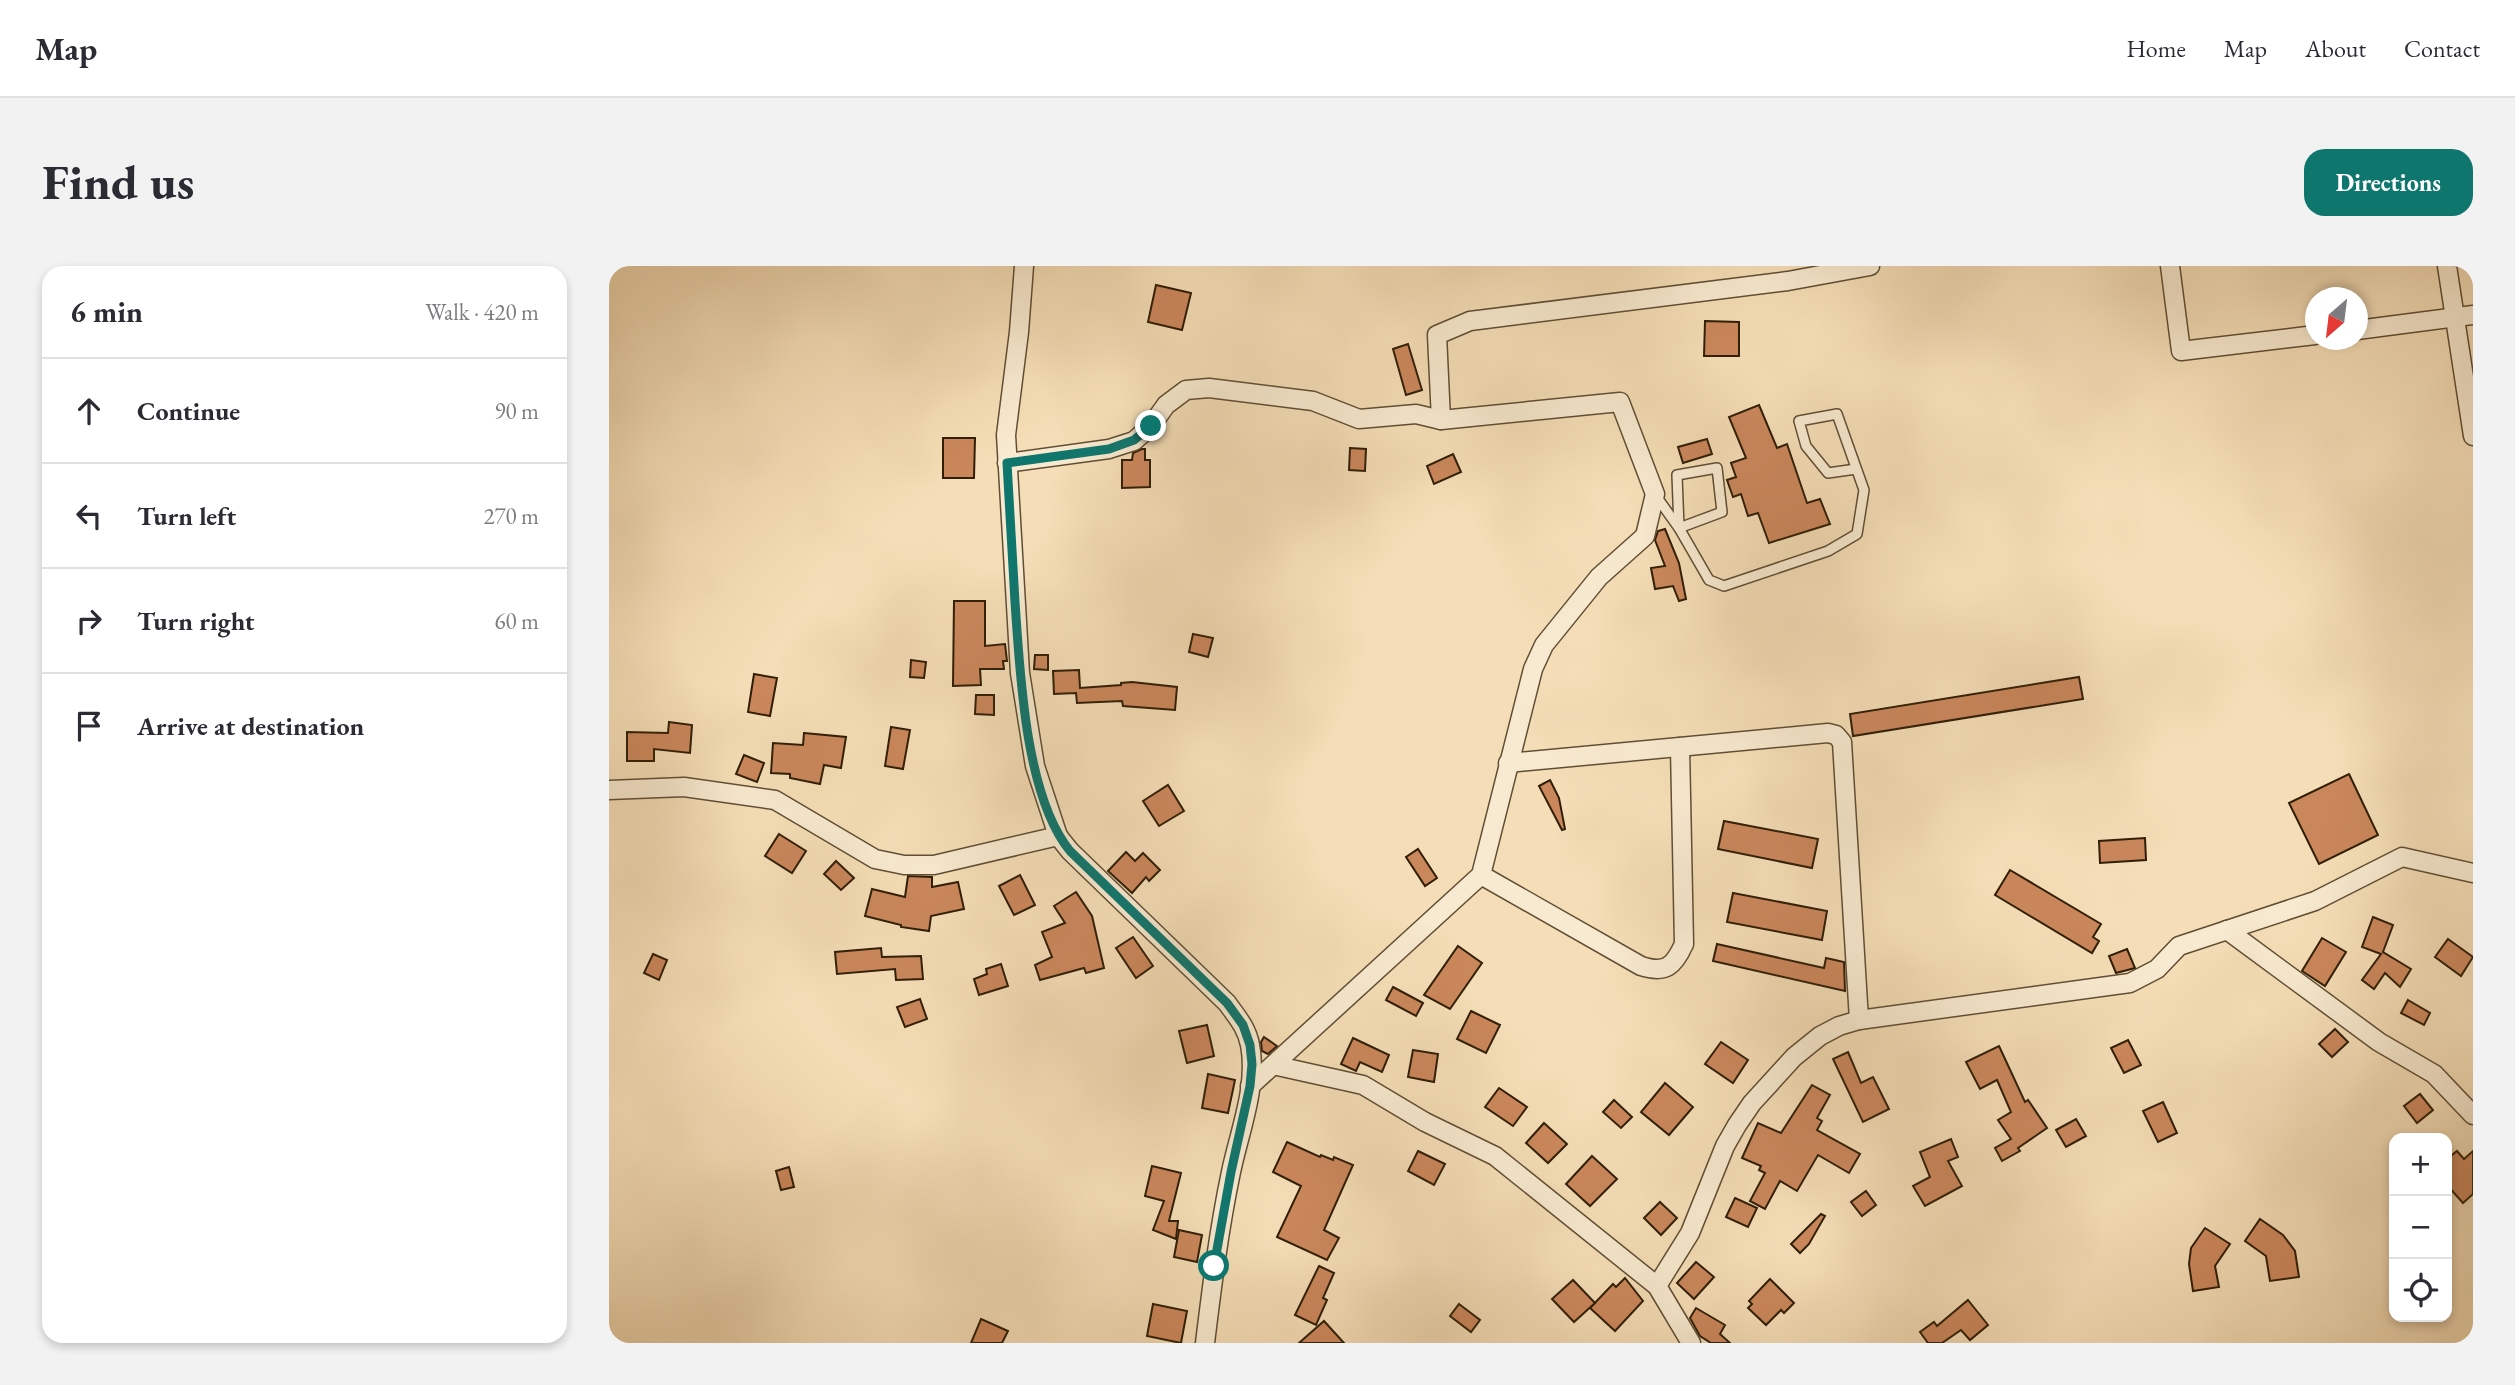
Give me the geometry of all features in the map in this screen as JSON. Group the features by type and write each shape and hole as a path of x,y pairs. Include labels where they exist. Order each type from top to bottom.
{"street":[{"path":"1024,266 1006,435 1020,673 1035,766 1058,836 1070,851 1227,1003 1243,1025 1250,1045 1250,1086 1214,1266 1205,1343"},
{"path":"1441,420 1437,335 1470,321 1788,281 1870,266"},
{"path":"2170,266 2181,351 2305,336"},
{"path":"2447,266 2473,436"},
{"path":"2368,329 2473,315"},
{"path":"1007,463 1109,449 1134,440 1151,426 1166,405 1185,390 1209,388 1313,401 1359,419 1416,414 1441,420 1620,402 1655,494 1645,536 1599,577 1544,645 1533,669 1481,874 1250,1086"},
{"path":"1508,763 1828,733 1836,735 1842,742 1859,1020"},
{"path":"1481,874 1641,966 1665,969 1676,961 1684,944 1680,747"},
{"path":"609,790 684,787 775,800 875,859 904,864 934,865 1058,836"},
{"path":"1657,1286 1690,1233 1725,1146 1752,1103 1794,1057 1820,1036 1839,1026 1859,1020 2130,983 2157,969 2179,946 2315,901 2402,857 2473,873"},
{"path":"2227,930 2379,1042 2434,1074 2473,1115"},
{"path":"1273,1065 1363,1085 1425,1122 1495,1156 1657,1286 1691,1343"}],"lane":[{"path":"1655,494 1679,528 1709,580 1724,586 1828,551 1857,534 1864,491 1837,414 1799,421 1806,446 1828,473 1856,469"},
{"path":"1717,468 1722,512 1679,528 1677,475 1717,468"}],"building":[{"path":"1156,285 1191,293 1182,330 1148,322"},
{"path":"1705,321 1739,322 1739,356 1704,356"},
{"path":"1408,344 1422,390 1406,395 1393,349"},
{"path":"1759,405 1777,448 1787,444 1807,503 1820,499 1830,524 1769,543 1758,513 1748,516 1741,494 1733,497 1727,480 1736,477 1731,463 1746,458 1729,417"},
{"path":"943,438 975,438 974,478 943,478"},
{"path":"1707,439 1712,454 1683,463 1678,447"},
{"path":"1350,448 1366,449 1365,471 1349,470"},
{"path":"1145,449 1145,460 1150,460 1150,487 1122,488 1122,460 1132,460 1133,453"},
{"path":"1453,454 1461,472 1434,484 1427,466"},
{"path":"1665,529 1679,563 1686,599 1679,601 1673,586 1655,589 1651,568 1665,566 1655,540 1658,531"},
{"path":"954,601 985,601 985,646 1005,644 1007,661 1003,661 1004,669 980,669 981,685 953,686"},
{"path":"1193,634 1213,638 1208,657 1189,652"},
{"path":"1035,655 1048,655 1048,670 1034,669"},
{"path":"911,660 926,662 924,678 910,677"},
{"path":"1079,670 1080,688 1132,682 1177,687 1175,710 1123,706 1122,701 1077,703 1076,693 1054,694 1053,671"},
{"path":"754,674 777,678 770,716 748,712"},
{"path":"2079,677 2083,699 1853,736 1850,714"},
{"path":"976,695 994,695 994,715 975,714"},
{"path":"669,722 692,725 690,753 654,749 654,761 627,761 627,732 668,733"},
{"path":"891,727 910,730 903,769 885,766"},
{"path":"804,733 846,737 841,768 824,765 820,784 790,778 790,774 771,773 773,743 803,745"},
{"path":"744,755 764,763 757,782 736,774"},
{"path":"2349,774 2378,835 2319,864 2289,803"},
{"path":"1550,780 1559,798 1565,829 1562,830 1539,786"},
{"path":"1168,785 1184,811 1159,826 1143,801"},
{"path":"1724,821 1818,839 1812,868 1718,849"},
{"path":"779,834 806,851 792,873 765,856"},
{"path":"2145,838 2146,860 2100,863 2099,841"},
{"path":"1418,849 1437,878 1425,886 1406,857"},
{"path":"1126,852 1135,861 1143,853 1160,870 1149,881 1146,877 1132,893 1108,871"},
{"path":"836,861 854,878 841,890 824,874"},
{"path":"2010,870 2101,924 2093,937 2099,941 2092,953 1995,895"},
{"path":"1020,875 1035,905 1014,915 999,886"},
{"path":"908,876 932,877 932,887 958,882 964,909 931,916 929,931 901,927 865,916 872,889 905,897"},
{"path":"1076,892 1092,916 1104,968 1086,973 1084,968 1040,980 1035,965 1052,957 1042,932 1065,923 1054,906"},
{"path":"1733,893 1827,911 1822,940 1727,922"},
{"path":"2373,917 2393,925 2383,952 2411,969 2400,987 2385,973 2374,989 2362,980 2381,954 2362,947"},
{"path":"1133,937 1153,966 1136,978 1116,948"},
{"path":"2322,938 2346,952 2325,986 2302,971"},
{"path":"2448,939 2473,957 2461,976 2435,957"},
{"path":"1717,944 1824,968 1826,958 1844,962 1845,991 1713,961"},
{"path":"1458,946 1482,963 1450,1009 1424,995"},
{"path":"881,948 882,957 921,956 923,979 896,980 895,969 837,974 835,952"},
{"path":"2127,949 2135,968 2116,973 2109,956"},
{"path":"653,954 667,960 659,980 644,973"},
{"path":"1001,964 1008,986 979,995 974,979 987,974 986,969"},
{"path":"1393,987 1423,1003 1416,1016 1386,1000"},
{"path":"920,999 927,1019 905,1027 897,1007"},
{"path":"2408,1000 2430,1013 2424,1025 2401,1013"},
{"path":"1471,1011 1500,1025 1486,1053 1457,1039"},
{"path":"1207,1025 1214,1056 1187,1063 1179,1031"},
{"path":"2335,1029 2348,1042 2332,1057 2319,1044"},
{"path":"1264,1037 1277,1046 1268,1054 1262,1051 1261,1042"},
{"path":"1353,1038 1389,1055 1382,1072 1360,1062 1356,1071 1341,1064"},
{"path":"2128,1040 2141,1065 2124,1073 2111,1048"},
{"path":"1721,1042 1748,1060 1733,1083 1705,1064"},
{"path":"1999,1046 2025,1102 2028,1100 2047,1128 2018,1148 2020,1151 2002,1161 1995,1148 2011,1139 1998,1120 2011,1112 1997,1080 1980,1089 1966,1062"},
{"path":"1413,1050 1438,1054 1434,1082 1408,1077"},
{"path":"1848,1052 1861,1083 1873,1077 1889,1109 1863,1122 1833,1059"},
{"path":"1208,1074 1235,1080 1228,1113 1202,1108"},
{"path":"1665,1083 1693,1107 1669,1135 1641,1112"},
{"path":"1812,1085 1830,1095 1817,1118 1822,1121 1817,1130 1860,1154 1849,1173 1818,1155 1797,1191 1780,1181 1765,1209 1750,1201 1765,1173 1759,1170 1761,1166 1742,1158 1758,1123 1781,1133"},
{"path":"1499,1088 1527,1107 1513,1126 1485,1107"},
{"path":"2420,1094 2433,1110 2417,1123 2404,1106"},
{"path":"1614,1100 1632,1117 1621,1128 1603,1112"},
{"path":"2163,1102 2177,1133 2158,1142 2143,1111"},
{"path":"2076,1119 2086,1136 2066,1147 2056,1130"},
{"path":"1544,1123 1567,1144 1548,1163 1526,1143"},
{"path":"1951,1139 1958,1157 1948,1161 1962,1186 1925,1206 1913,1186 1930,1177 1920,1152"},
{"path":"1287,1142 1320,1157 1321,1155 1333,1160 1334,1157 1353,1165 1324,1230 1339,1238 1327,1260 1277,1237 1301,1186 1273,1172"},
{"path":"1418,1151 1445,1164 1434,1185 1408,1171"},
{"path":"2457,1151 2464,1159 2473,1151 2473,1194 2463,1203 2452,1191 2452,1155"},
{"path":"1592,1156 1617,1179 1590,1206 1566,1184"},
{"path":"1152,1166 1181,1173 1169,1221 1178,1221 1176,1239 1153,1230 1164,1201 1145,1196"},
{"path":"789,1167 794,1187 781,1190 776,1171"},
{"path":"1866,1191 1876,1205 1862,1216 1851,1202"},
{"path":"1735,1198 1757,1208 1748,1227 1726,1217"},
{"path":"1660,1202 1677,1218 1661,1235 1644,1218"},
{"path":"1821,1214 1825,1216 1809,1244 1800,1253 1791,1244"},
{"path":"2260,1219 2283,1235 2295,1251 2299,1277 2270,1281 2266,1256 2245,1241"},
{"path":"2205,1228 2230,1244 2215,1266 2219,1287 2193,1291 2189,1264 2191,1248"},
{"path":"1179,1230 1202,1235 1197,1262 1174,1257"},
{"path":"1696,1262 1714,1277 1694,1299 1677,1283"},
{"path":"1319,1266 1334,1273 1323,1298 1327,1300 1316,1325 1295,1315"},
{"path":"1625,1278 1643,1301 1615,1331 1590,1308 1613,1284 1616,1287"},
{"path":"1770,1279 1794,1303 1784,1313 1781,1310 1766,1325 1748,1308 1752,1304 1749,1301"},
{"path":"1573,1280 1595,1303 1574,1322 1552,1299"},
{"path":"1968,1300 1988,1325 1970,1340 1961,1330 1942,1343 1928,1343 1920,1332 1934,1322 1937,1326"},
{"path":"1153,1304 1187,1311 1181,1343 1147,1336"},
{"path":"1459,1304 1480,1320 1471,1332 1450,1316"},
{"path":"1696,1308 1725,1325 1720,1334 1730,1343 1711,1343 1700,1336 1690,1318"},
{"path":"981,1319 1008,1331 1002,1343 971,1343"},
{"path":"1324,1321 1344,1343 1299,1343"}],"route":[{"path":"1151,426 1134,440 1109,449 1007,463 1020,673 1028,738 1058,836 1070,851 1227,1003 1243,1025 1250,1045 1250,1086 1214,1266"}]}
